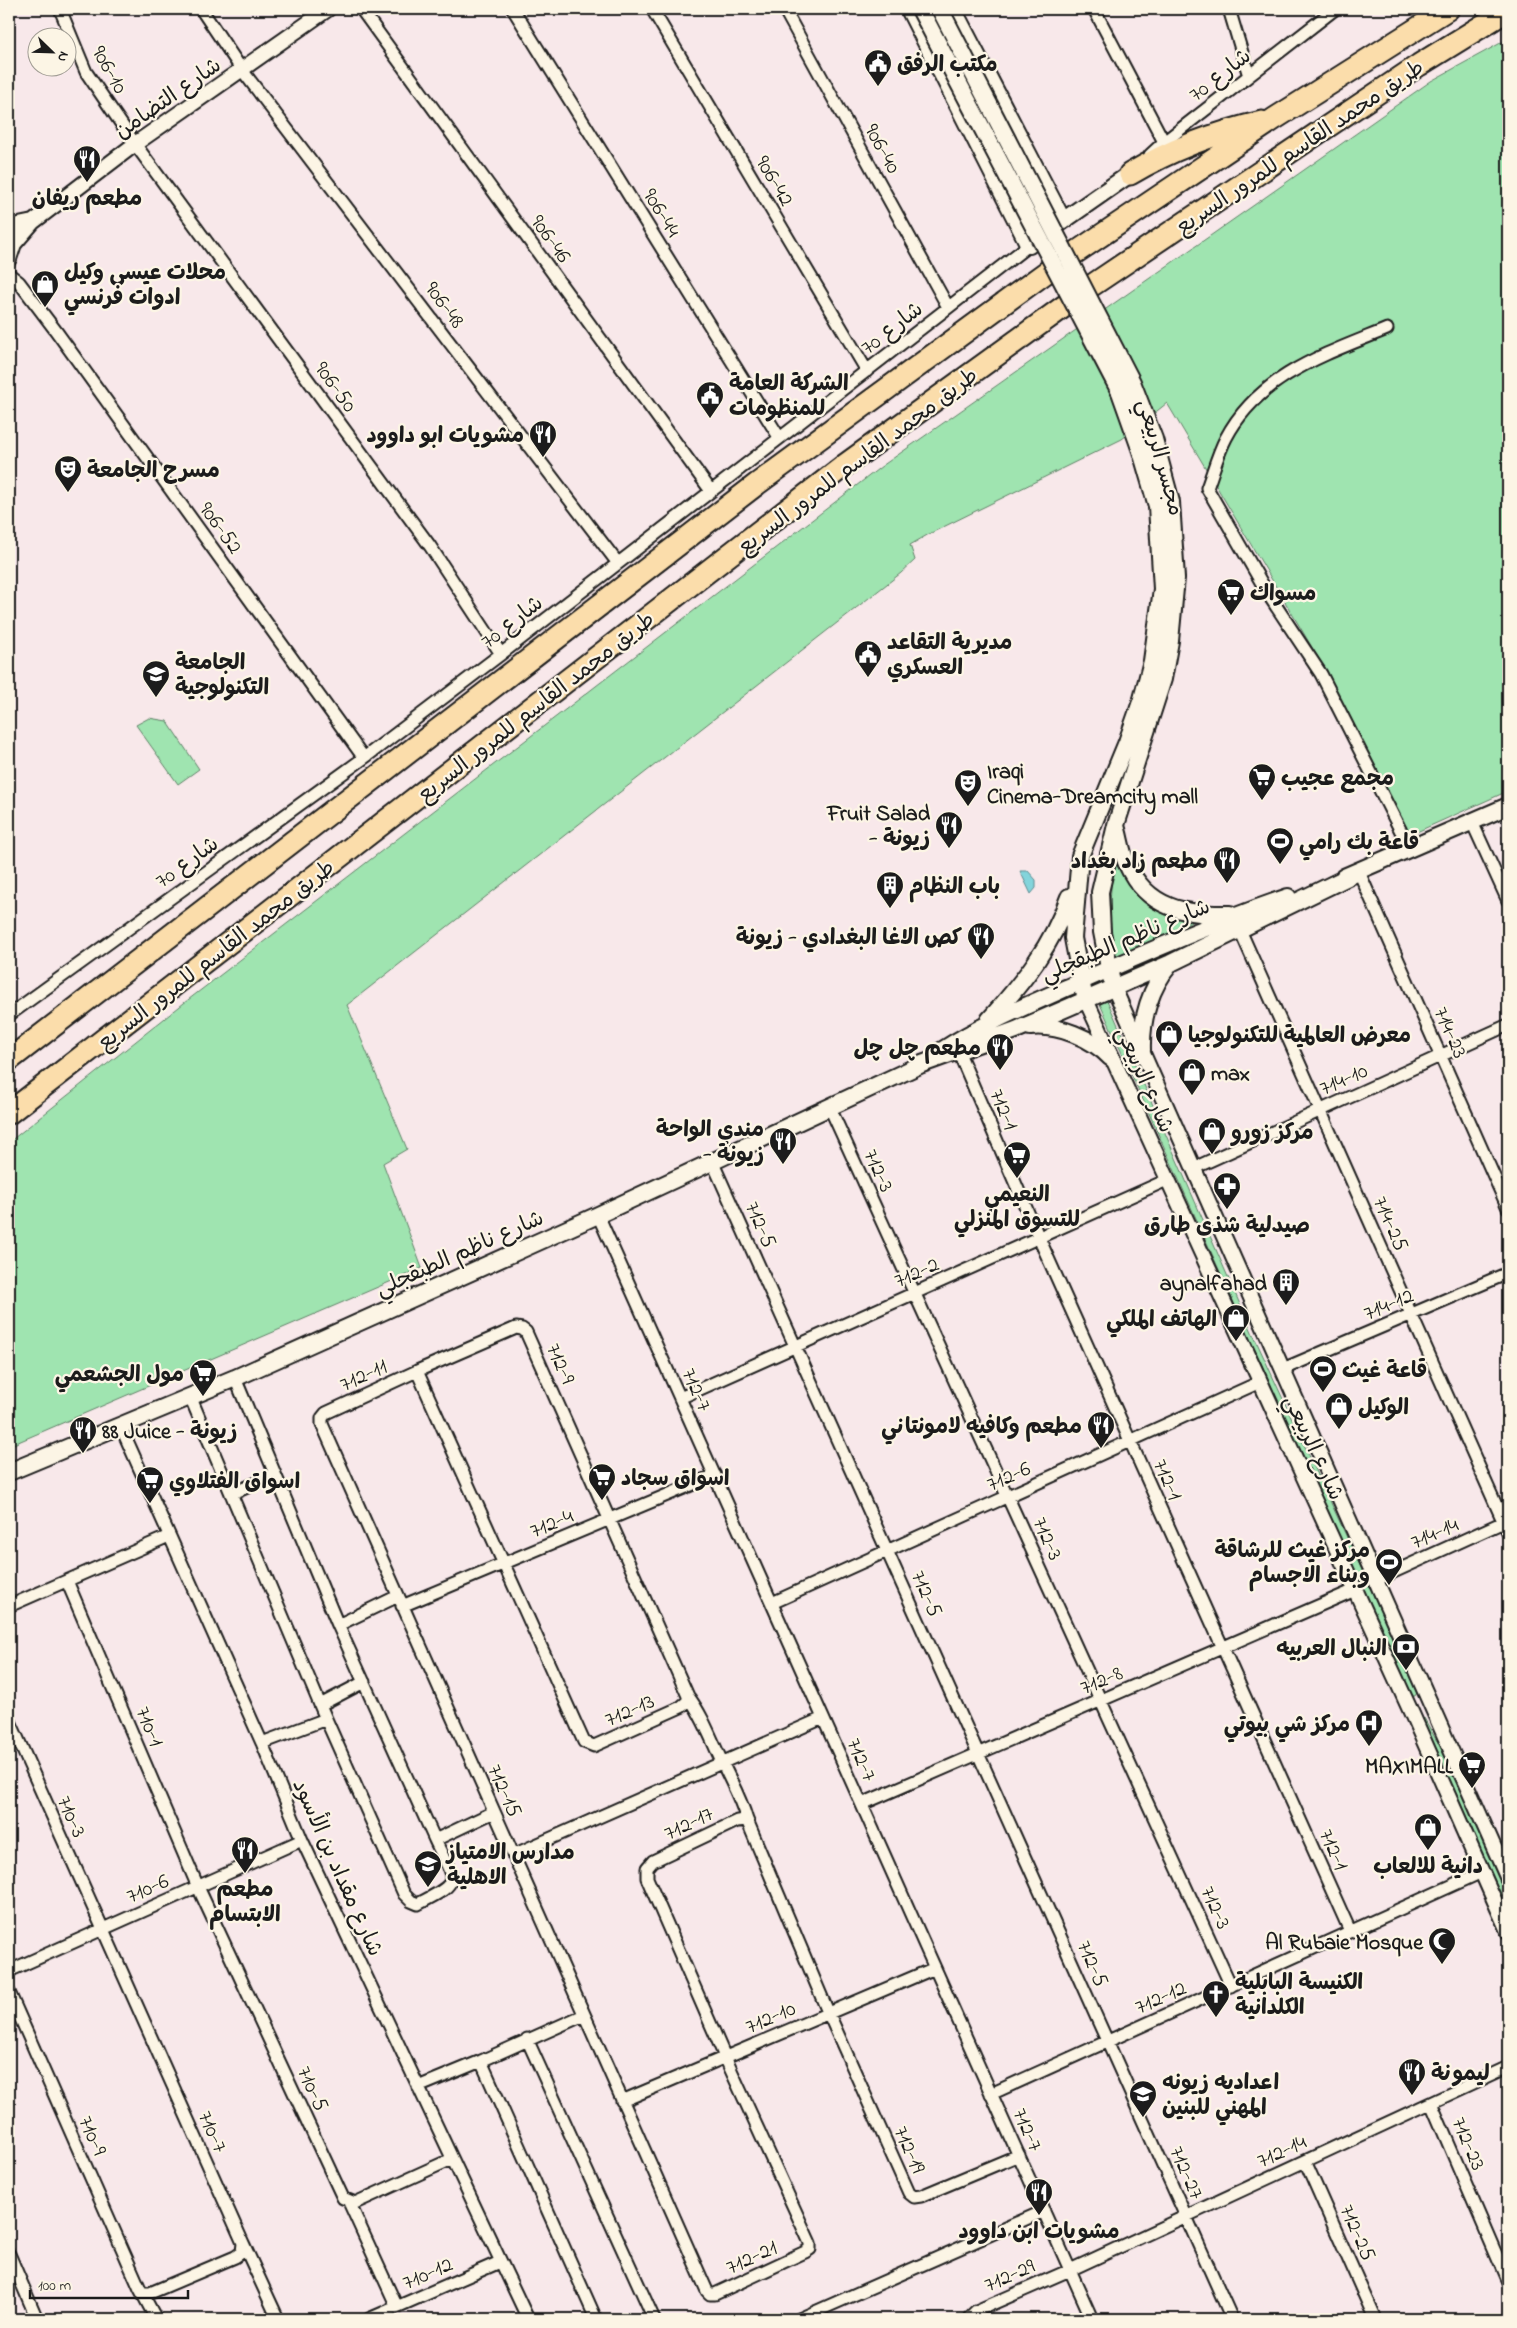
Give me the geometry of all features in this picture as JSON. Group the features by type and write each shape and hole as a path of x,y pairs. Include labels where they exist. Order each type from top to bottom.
{"highway":[{"name":"طريق محمد القاسم للمرور السريع","path":"1075,253 1274,120 1448,9"},
{"name":"طريق محمد القاسم للمرور السريع","path":"1091,286 1419,65 1508,10"},
{"path":"1419,65 1508,16"},
{"path":"1130,174 1152,161 1200,139 1274,120"},
{"name":"طريق محمد القاسم للمرور السريع","path":"9,1060 757,484 1048,271"},
{"name":"طريق محمد القاسم للمرور السريع","path":"9,1113 844,465 1066,305"}],"main road":[{"path":"909,9 1032,243"},
{"name":"مجسر الربيعي","path":"920,9 1120,392 1141,451 1164,504 1162,589 1152,661 1142,699 1127,742 1080,856 1073,938 1080,982"},
{"name":"مجسر الربيعي","path":"940,9 1132,382 1154,439 1176,578 1170,641 1163,679 1116,825 1100,892 1108,969"},
{"path":"953,9 1060,223 1130,174"},
{"name":"شارع ناظم الطبقجلي","path":"956,1047 984,1025 1108,969 1239,922 1508,806"},
{"path":"1116,825 1126,863 1136,880 1165,906 1239,922"},
{"path":"984,1025 1031,972 1046,948 1059,924 1069,898 1080,856"},
{"name":"شارع ناظم الطبقجلي","path":"9,1472 235,1378 598,1215 830,1108 956,1047 1016,1030 1171,963 1239,922"},
{"path":"1142,1050 1141,1032 1149,1002 1171,963"},
{"name":"شارع الربيعي","path":"1108,969 1114,988"},
{"name":"شارع الربيعي","path":"1080,982 1086,1000"},
{"path":"1016,1030 1041,1026 1058,1029 1097,1046 1111,1058"}],"street":[{"name":"906-10","path":"60,9 86,72 135,144"},
{"name":"906-48","path":"201,9 242,70 617,562"},
{"name":"شارع التضامن","path":"9,259 14,244 33,222 135,144 328,9"},
{"name":"906-46","path":"361,9 711,491"},
{"name":"906-44","path":"513,9 779,437"},
{"name":"906-42","path":"652,9 867,371"},
{"name":"906-40","path":"784,9 948,307"},
{"path":"1094,9 1164,142"},
{"path":"1229,9 1249,76"},
{"name":"شارع 70","path":"1130,174 1164,142 1335,9"},
{"name":"906-50","path":"135,144 430,546 501,654"},
{"name":"شارع التضامن","path":"9,227 33,222"},
{"name":"شارع 70","path":"9,1015 364,758 1032,243"},
{"name":"906-52","path":"9,274 19,282 62,339 364,758"},
{"path":"1387,329 1319,356 1273,381 1247,408 1226,438 1208,488 1268,594 1321,674 1410,849"},
{"path":"1472,822 1508,901"},
{"name":"714-23","path":"1356,873 1441,1056 1508,1208"},
{"name":"714-25","path":"1239,922 1320,1110 1507,1525"},
{"name":"شارع الربيعي","path":"1114,988 1432,1706 1505,1864 1508,1879"},
{"name":"شارع الربيعي","path":"1086,1000 1412,1714 1508,1931"},
{"name":"714-10","path":"1194,1168 1508,1025"},
{"name":"712-1","path":"956,1047 1039,1238 1350,1931"},
{"name":"712-3","path":"830,1108 1231,1986"},
{"name":"712-5","path":"712,1161 1107,2042"},
{"name":"712-2","path":"680,1398 1167,1180"},
{"name":"712-7","path":"598,1215 1092,2319"},
{"name":"714-12","path":"1283,1369 1508,1273"},
{"name":"712-9","path":"417,1371 516,1328 522,1328 526,1332 609,1519"},
{"name":"712-11","path":"400,1601 322,1424 322,1418 326,1414 417,1371 502,1564"},
{"path":"190,1396 320,1706 404,1894 410,1901 418,1904 448,1888 452,1875 338,1625 235,1378"},
{"name":"712-6","path":"772,1603 1260,1382"},
{"name":"شارع مقداد بن الأسود","path":"121,1427 262,1743 302,1840 528,2319"},
{"name":"712-4","path":"338,1625 502,1564 714,1475"},
{"path":"231,1494 276,1476"},
{"path":"609,1519 688,1696 700,1711 722,1763 737,1790 747,1820"},
{"name":"714-14","path":"1376,1580 1507,1525"},
{"path":"9,1606 169,1536"},
{"name":"712-13","path":"502,1564 584,1742 589,1746 594,1746 685,1705 688,1696"},
{"name":"710-1","path":"67,1580 198,1887"},
{"name":"712-8","path":"862,1804 1355,1590"},
{"name":"712-15","path":"400,1601 622,2101"},
{"path":"320,1706 364,1682"},
{"path":"1412,1714 1432,1706"},
{"path":"513,1855 823,1718"},
{"name":"710-3","path":"9,1719 101,1930"},
{"path":"262,1743 326,1719"},
{"path":"435,1840 494,1812"},
{"name":"712-17","path":"725,2057 647,1878 647,1868 653,1861 733,1823 747,1820 828,2012"},
{"name":"710-6","path":"9,1971 302,1840"},
{"name":"712-12","path":"991,2094 1482,1872"},
{"name":"710-5","path":"198,1887 343,2198 349,2202 396,2307"},
{"name":"710-7","path":"101,1930 278,2319"},
{"name":"712-10","path":"622,2101 935,1968"},
{"name":"710-9","path":"9,1992 156,2319"},
{"name":"712-19","path":"828,2012 909,2193 914,2197 921,2196 1019,2155"},
{"path":"418,2087 584,2015"},
{"path":"528,2039 654,2319"},
{"name":"712-27","path":"1107,2042 1232,2319"},
{"name":"712-21","path":"622,2101 707,2291 710,2294 715,2294 810,2248 810,2243 725,2057"},
{"path":"481,2061 596,2319"},
{"name":"712-14","path":"1070,2270 1508,2067"},
{"name":"712-23","path":"1431,2103 1508,2282"},
{"path":"349,2202 356,2203 452,2159"},
{"name":"712-25","path":"1305,2161 1376,2319"},
{"path":"799,2319 1044,2211"},
{"path":"143,2293 150,2293 236,2257 242,2252 243,2243"},
{"path":"9,2254 37,2319"},
{"name":"710-12","path":"369,2319 500,2262"},
{"name":"712-29","path":"968,2319 976,2311 1070,2270"}],"green space":[{"path":"1508,39 1508,791 1410,835 1329,676 1167,403 1122,439 910,545 915,560 901,573 347,1005 407,1149 383,1163 422,1268 9,1446 9,1142 184,1003 882,466 1431,81"},
{"path":"149,718 167,721 199,769 178,784 136,725"},
{"path":"1115,861 1136,895 1145,903 1165,914 1192,922 1115,959 1111,935 1110,910"},
{"path":"1107,1000 1252,1332 1418,1691 1415,1696 1410,1696 1100,1004 1101,1001"},
{"path":"1424,1718 1466,1793 1508,1890 1508,1916 1422,1720"}],"water":[{"path":"1020,871 1028,871 1036,880 1036,888 1031,894"}],"place":[{"name":"مكتب الرفق","path":"878,87"},
{"name":"مطعم ريفان","path":"87,183"},
{"name":"محلات عيسى وكيل ادوات فرنسي","path":"45,308"},
{"name":"الشركة العامة للمنظومات","path":"710,419"},
{"name":"مشويات ابو داوود","path":"543,458"},
{"name":"مسرح الجامعة","path":"68,493"},
{"name":"مسواك","path":"1231,616"},
{"name":"مديرية التقاعد العسكري","path":"868,678"},
{"name":"الجامعة التكنولوجية","path":"156,698"},
{"name":"مجمع عجيب","path":"1262,801"},
{"name":"Iraqi Cinema-Dreamcity mall","path":"968,807"},
{"name":"Fruit Salad - زيونة","path":"949,849"},
{"name":"قاعة بك رامي","path":"1280,865"},
{"name":"مطعم زاد بغداد","path":"1227,884"},
{"name":"باب النظام","path":"890,909"},
{"name":"كص الاغا البغدادي - زيونة","path":"981,960"},
{"name":"معرض العالمية للتكنولوجيا","path":"1169,1058"},
{"name":"مطعم چل چل","path":"1000,1071"},
{"name":"max","path":"1192,1096"},
{"name":"مركز زورو","path":"1212,1155"},
{"name":"مندي الواحة - زيونة","path":"783,1165"},
{"name":"النعيمي للتسوق المنزلي","path":"1017,1179"},
{"name":"صيدلية شذى طارق","path":"1227,1210"},
{"name":"aynalfahad","path":"1286,1306"},
{"name":"الهاتف الملكي","path":"1236,1342"},
{"name":"قاعة غيث","path":"1323,1393"},
{"name":"مول الجشعمي","path":"203,1397"},
{"name":"الوكيل","path":"1339,1430"},
{"name":"مطعم وكافيه لامونتاني","path":"1101,1449"},
{"name":"88 Juice - زيونة","path":"83,1454"},
{"name":"اسواق سجاد","path":"602,1501"},
{"name":"اسواق الفتلاوي","path":"150,1504"},
{"name":"مركز غيث للرشاقة وبناء الاجسام","path":"1389,1586"},
{"name":"النبال العربيه","path":"1406,1671"},
{"name":"مركز شي بيوتي","path":"1369,1747"},
{"name":"MAXIMALL","path":"1472,1789"},
{"name":"دانية للالعاب","path":"1428,1851"},
{"name":"مطعم الابتسام","path":"245,1874"},
{"name":"مدارس الامتياز الاهلية","path":"428,1888"},
{"name":"Al Rubaie Mosque","path":"1442,1965"},
{"name":"الكنيسة البابلية الكلدانية","path":"1216,2018"},
{"name":"ليمونة","path":"1412,2096"},
{"name":"اعداديه زيونه المهني للبنين","path":"1143,2118"},
{"name":"مشويات ابن داوود","path":"1039,2216"}]}
